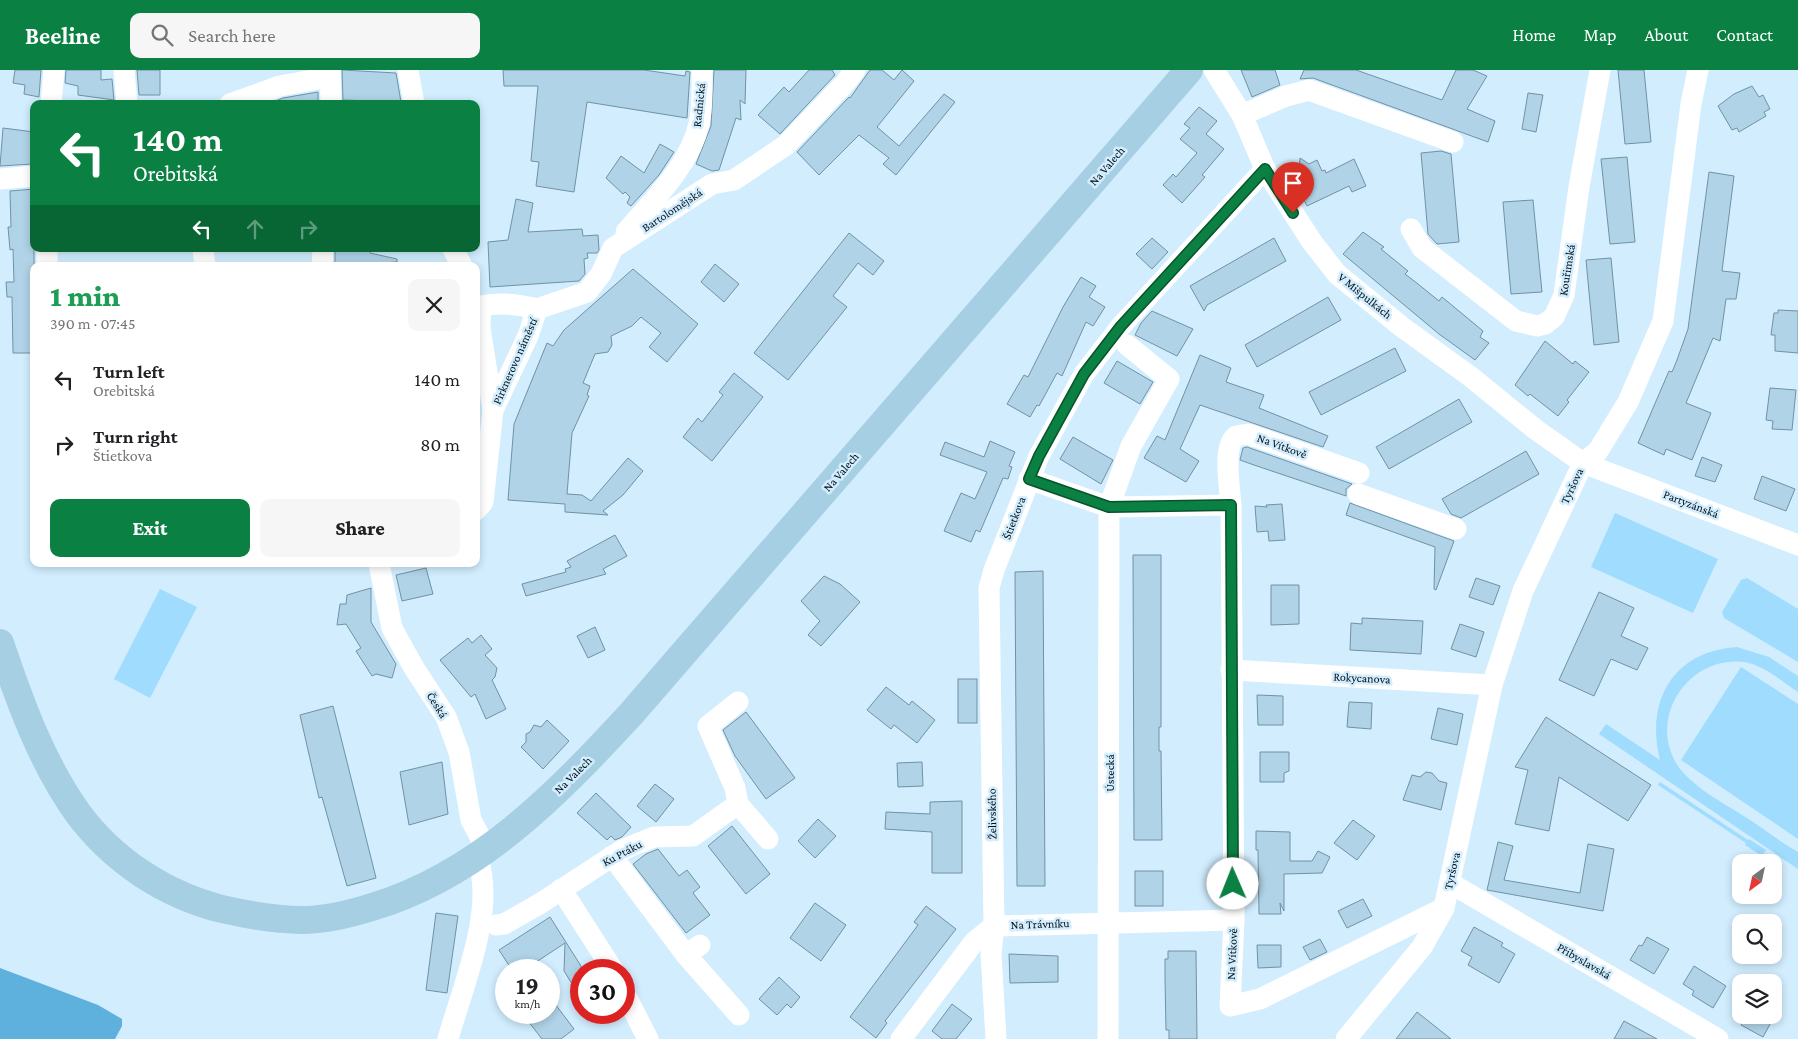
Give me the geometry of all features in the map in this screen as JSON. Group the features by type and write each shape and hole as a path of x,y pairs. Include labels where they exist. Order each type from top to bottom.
{"main road":[{"name":"Na Valech","path":"0,643 21,704 48,765 78,813 93,832 131,866 152,880 180,895 209,906 273,918 303,920 350,914 414,893 482,853 553,795 631,714 1189,70"}],"street":[{"path":"51,100 54,70"},
{"path":"124,70 127,100"},
{"path":"408,70 413,100"},
{"name":"Radnická","path":"613,248 681,166 699,124 702,70"},
{"name":"V Mišpulkách","path":"1214,70 1242,115 1265,169 1312,242 1337,274 1402,327 1472,377 1535,429 1583,463"},
{"name":"Kouřimská","path":"1412,229 1422,248 1505,314 1524,325 1545,324 1560,308 1564,295 1579,187 1600,70"},
{"name":"Tyršova","path":"1346,1039 1422,946 1444,908 1492,686 1523,591 1583,463 1598,451 1628,402 1663,321 1691,104 1698,70"},
{"path":"241,100 280,86 330,73 331,100"},
{"name":"Bartolomějská","path":"613,248 712,184 734,180 786,145 846,74"},
{"path":"1242,115 1286,96 1309,90 1453,142"},
{"path":"681,166 712,184"},
{"name":"Štietkova","path":"989,588 1039,456 1084,374 1121,326 1265,169"},
{"path":"0,179 30,176"},
{"path":"537,310 587,292 601,274 613,248"},
{"name":"Pirknerovo náměstí","path":"480,301 520,304 537,310 528,336 493,410"},
{"name":"Pirknerovo náměstí","path":"480,339 493,410 483,502 480,505"},
{"name":"Ústecká","path":"1108,1039 1108,922 1110,893 1109,507 1131,446 1169,379 1128,345"},
{"name":"Na Vítkově","path":"1444,908 1260,999 1230,1006 1234,920 1231,505 1228,455 1232,439 1241,434 1358,484 1456,529"},
{"name":"Partyzánská","path":"1583,463 1798,545"},
{"path":"1029,479 1109,507 1231,505"},
{"name":"Česká","path":"380,567 392,628 446,718 460,752 470,820 482,853 483,886 480,923 448,1039"},
{"name":"Želivského","path":"989,588 994,926 991,954 996,1039"},
{"name":"Rokycanova","path":"1231,670 1492,686"},
{"path":"738,702 708,726 735,788 738,804 768,840"},
{"name":"Ku Ptáku","path":"496,925 512,920 612,856 654,837 693,836 738,804"},
{"path":"612,856 693,950 739,1015"},
{"name":"Přibyslavská","path":"1450,883 1718,1039"},
{"path":"561,889 606,959"},
{"name":"Na Trávníku","path":"901,1039 974,942 994,926 1234,920"},
{"path":"635,1014 648,1039"}],"shaded area":[{"path":"1615,513 1718,559 1693,613 1591,567"},
{"path":"1747,578 1798,609 1798,662 1724,618 1722,612 1741,580"},
{"path":"160,589 197,607 150,698 114,679"},
{"path":"1737,647 1769,657 1798,676 1798,692 1768,672 1749,663 1729,662 1710,667 1694,676 1681,690 1672,706 1667,725 1669,744 1676,763 1682,772 1699,787 1798,852 1798,869 1782,858 1782,854 1776,854 1599,734 1606,724 1660,760 1656,738 1657,718 1661,699 1669,683 1681,669 1696,658 1715,651"},
{"path":"1741,667 1798,704 1798,839 1681,760"},
{"path":"1660,782 1766,850 1763,854 1759,854 1745,845 1746,843 1658,785"},
{"path":"0,968 98,1005 122,1019 122,1026 115,1039 0,1039"}],"building":[{"path":"15,70 41,70 39,97 24,94 25,85 13,83"},
{"path":"66,70 101,70 101,80 112,79 114,100 78,95 78,86 65,83"},
{"path":"137,70 160,70 160,95 139,95"},
{"path":"342,70 396,73 401,100 343,100"},
{"path":"503,70 644,70 685,76 686,71 690,72 687,118 587,102 574,192 536,186 539,162 531,161 538,86 504,86"},
{"path":"714,70 746,70 745,104 740,100 741,120 736,118 719,170 712,171 696,164 711,126"},
{"path":"809,70 832,70 835,75 780,134 758,115 784,87 789,92"},
{"path":"870,70 882,70 894,80 902,70 914,81 877,127 899,146 944,94 955,102 896,175 883,164 889,158 859,135 819,175 797,152 850,98"},
{"path":"1241,70 1275,70 1280,85 1252,97"},
{"path":"1304,70 1356,70 1442,100 1456,70 1473,70 1487,76 1467,109 1495,121 1488,142 1313,78 1300,79"},
{"path":"1618,70 1644,70 1651,142 1625,144"},
{"path":"1752,86 1759,97 1763,95 1770,109 1764,112 1766,116 1739,132 1737,128 1732,130 1718,106 1734,94"},
{"path":"318,92 318,100 278,100"},
{"path":"1528,93 1543,95 1536,132 1522,129"},
{"path":"1199,107 1217,121 1206,134 1224,149 1202,175 1205,177 1182,203 1163,185 1173,174 1176,177 1197,153 1180,139 1190,128 1184,124"},
{"path":"3,128 30,131 30,164 0,166"},
{"path":"660,144 674,152 659,175 631,206 627,203 630,197 625,192 623,194 606,178 621,156 644,173"},
{"path":"1441,151 1451,154 1459,242 1437,244 1428,234 1421,153"},
{"path":"1627,157 1635,242 1610,244 1601,159"},
{"path":"1300,158 1309,164 1317,160 1322,171 1325,170 1326,173 1354,159 1366,186 1352,192 1349,186 1307,206 1291,173 1299,169"},
{"path":"1709,172 1734,176 1722,271 1740,273 1736,299 1726,299 1720,341 1713,338 1686,403 1711,413 1692,460 1666,449 1664,455 1638,443 1669,371 1672,372 1688,329"},
{"path":"30,189 30,252 34,252 34,262 30,262 30,353 13,353 12,297 7,297 6,282 14,282 13,249 10,250 8,227 11,227 10,191"},
{"path":"516,199 533,203 528,232 582,229 583,236 598,235 599,250 597,253 587,253 588,258 584,259 585,274 579,281 490,287 488,242 508,240"},
{"path":"1533,200 1542,292 1511,294 1503,202"},
{"path":"1363,232 1384,247 1381,249 1408,271 1405,274 1439,301 1442,297 1483,331 1480,337 1489,343 1475,360 1439,334 1343,254"},
{"path":"849,233 884,261 873,275 858,263 833,296 847,307 788,380 754,353"},
{"path":"1152,238 1168,252 1152,269 1136,254"},
{"path":"1274,238 1286,261 1207,305 1204,311 1190,286"},
{"path":"335,252 370,252 397,259 397,262 335,262"},
{"path":"1611,258 1619,342 1594,345 1586,260"},
{"path":"715,264 739,284 724,302 701,282"},
{"path":"633,269 698,324 667,362 649,347 661,333 641,317 632,326 611,336 612,345 608,352 595,354 583,383 590,386 587,395 589,396 572,433 567,494 582,495 591,501 628,458 643,471 623,495 603,511 608,515 565,512 565,504 508,500 514,424 547,343 553,346 564,330"},
{"path":"1081,277 1096,286 1089,297 1105,307 1093,326 1086,322 1062,376 1057,373 1039,406 1037,405 1030,417 1007,404 1024,375 1028,377 1063,307"},
{"path":"1328,297 1341,320 1257,367 1245,345"},
{"path":"1778,310 1798,311 1798,353 1775,351 1775,335 1771,335 1774,313 1778,313"},
{"path":"1152,311 1193,329 1177,356 1135,335 1141,323"},
{"path":"1545,341 1573,364 1575,361 1589,372 1567,400 1569,402 1558,416 1515,385"},
{"path":"1395,348 1406,371 1321,415 1309,392"},
{"path":"1200,355 1231,368 1226,382 1264,395 1259,408 1328,436 1323,447 1200,405 1180,449 1199,461 1186,482 1144,458 1157,436 1165,440"},
{"path":"1117,361 1153,382 1140,404 1104,383"},
{"path":"734,373 763,397 712,461 683,437 698,418 702,422 723,395 719,392"},
{"path":"1770,388 1796,390 1792,430 1772,429 1773,421 1766,420"},
{"path":"1459,399 1472,422 1389,469 1376,447"},
{"path":"1073,437 1113,460 1101,484 1060,459"},
{"path":"990,441 1015,452 1009,466 1012,467 1008,479 1003,478 980,532 976,530 971,542 944,531 961,493 975,499 987,472 940,455 945,442 984,457"},
{"path":"1247,447 1352,484 1346,489 1346,496 1240,460 1243,448"},
{"path":"1526,451 1539,474 1461,518 1451,514 1442,499"},
{"path":"1702,457 1722,465 1715,482 1695,476"},
{"path":"1762,476 1795,489 1786,511 1754,499"},
{"path":"1350,503 1454,541 1436,590 1434,589 1435,547 1346,515"},
{"path":"1282,504 1285,540 1269,541 1268,531 1257,532 1255,506 1267,507 1266,505"},
{"path":"615,535 627,556 603,569 606,574 526,596 522,584 566,572 565,569 571,567 567,561"},
{"path":"1133,555 1161,555 1161,727 1159,727 1159,751 1161,751 1162,840 1134,840"},
{"path":"426,568 433,594 402,601 396,575"},
{"path":"1043,571 1045,886 1017,886 1015,572"},
{"path":"824,576 840,584 860,602 821,646 808,635 820,621 801,601"},
{"path":"1476,578 1500,586 1493,605 1469,597"},
{"path":"1271,585 1299,585 1299,624 1271,625"},
{"path":"371,588 371,622 396,664 392,678 376,674 372,676 356,651 361,648 346,624 337,625 340,604 346,604 347,595"},
{"path":"1599,592 1634,608 1621,636 1648,648 1637,670 1611,659 1594,696 1559,680"},
{"path":"1362,618 1423,621 1421,654 1350,650 1351,623 1362,624"},
{"path":"1460,624 1484,632 1476,657 1451,649"},
{"path":"595,627 605,650 588,658 577,636"},
{"path":"481,635 492,649 485,655 497,668 495,677 492,680 506,709 486,719 475,694 471,697 440,660 468,638 472,643"},
{"path":"958,679 977,679 977,723 958,723"},
{"path":"886,687 909,705 912,701 935,720 917,743 894,725 891,729 867,710"},
{"path":"1257,695 1283,696 1283,725 1258,725"},
{"path":"1349,702 1372,703 1371,729 1347,727"},
{"path":"333,706 376,878 347,886 322,797 319,798 300,715"},
{"path":"1438,708 1463,714 1457,745 1431,739"},
{"path":"746,712 795,778 766,799 735,756 723,730"},
{"path":"1546,717 1651,785 1628,821 1559,777 1549,831 1515,824 1528,770 1515,767"},
{"path":"547,720 569,741 543,769 521,747 526,742 526,734 530,732 534,725 541,727"},
{"path":"1260,752 1289,752 1289,771 1284,773 1284,782 1260,782"},
{"path":"442,762 448,814 409,825 400,772"},
{"path":"922,762 923,786 898,787 897,763"},
{"path":"1426,772 1432,773 1439,781 1447,783 1441,810 1403,800 1412,775 1420,777"},
{"path":"655,784 674,799 656,822 637,806"},
{"path":"596,793 631,827 622,837 615,840 611,836 607,840 577,813"},
{"path":"962,801 962,873 932,873 932,832 885,829 886,812 930,814 930,802"},
{"path":"818,819 836,836 815,858 798,841"},
{"path":"1353,820 1375,836 1357,860 1334,843"},
{"path":"732,826 770,874 746,894 708,846"},
{"path":"1256,831 1290,832 1290,861 1312,861 1318,851 1330,857 1322,873 1284,874 1284,911 1280,903 1281,914 1259,914"},
{"path":"1498,842 1513,846 1504,880 1580,893 1588,844 1614,849 1603,911 1487,890"},
{"path":"658,849 679,876 687,870 700,887 693,893 710,915 686,933 633,864 646,854"},
{"path":"1135,871 1163,871 1163,906 1135,906"},
{"path":"1363,899 1372,916 1347,928 1338,911"},
{"path":"815,903 846,925 821,961 790,938"},
{"path":"926,906 956,929 885,1021 887,1023 876,1038 850,1017 918,925 914,922"},
{"path":"436,913 458,916 447,993 426,990"},
{"path":"550,917 577,959 570,959 570,981 564,971 565,943 541,959 505,959 499,950"},
{"path":"1474,927 1503,943 1501,946 1515,954 1499,983 1468,965 1472,957 1461,951"},
{"path":"1647,937 1669,949 1654,974 1630,960 1639,945 1642,946"},
{"path":"1320,939 1327,952 1310,960 1303,947"},
{"path":"1257,945 1281,945 1281,967 1258,968"},
{"path":"1168,951 1196,951 1197,1039 1169,1039 1169,1030 1166,1030 1165,959 1168,959"},
{"path":"1009,954 1058,956 1058,982 1010,983"},
{"path":"1694,966 1726,986 1713,1008 1692,995 1694,991 1683,984"},
{"path":"779,977 800,997 791,1008 787,1004 777,1015 759,999"},
{"path":"952,1004 972,1019 956,1039 942,1039 932,1031"},
{"path":"560,1011 574,1029 561,1039 542,1039 530,1024 560,1024"},
{"path":"1417,1012 1451,1039 1396,1039"},
{"path":"1624,1021 1657,1039 1614,1039"},
{"path":"1742,1024 1770,1024 1763,1037"}],"route":[{"path":"1233,884 1231,505 1109,507 1029,479 1039,456 1084,374 1121,326 1265,169 1293,213"}]}
